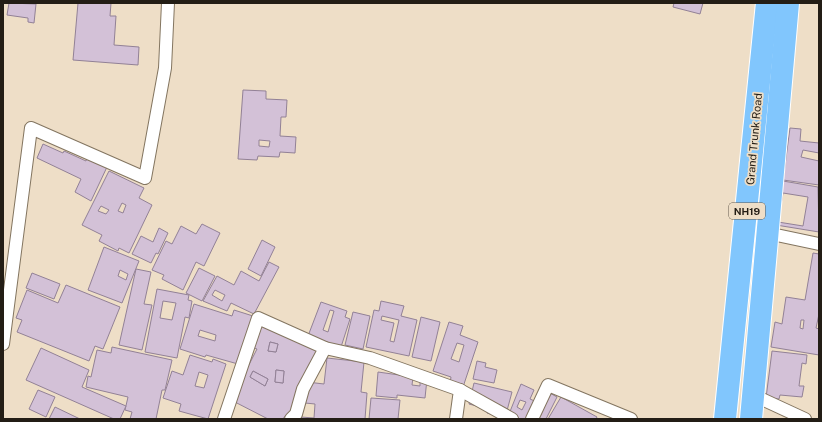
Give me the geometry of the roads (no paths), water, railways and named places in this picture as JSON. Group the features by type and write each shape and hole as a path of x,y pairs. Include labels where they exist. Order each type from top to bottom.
{"highway":[{"name":"Grand Trunk Road","path":"726,419 767,3"},
{"name":"Grand Trunk Road","path":"751,419 788,3"}],"street":[{"path":"3,344 30,128 145,178 165,68 168,3"},
{"path":"767,233 819,244"},
{"path":"224,419 258,318 325,348 370,358 460,390 512,419"},
{"path":"291,419 296,414 303,389 325,348"},
{"path":"532,419 548,386 631,419"},
{"path":"456,419 460,390"},
{"path":"753,395 805,419"}]}
